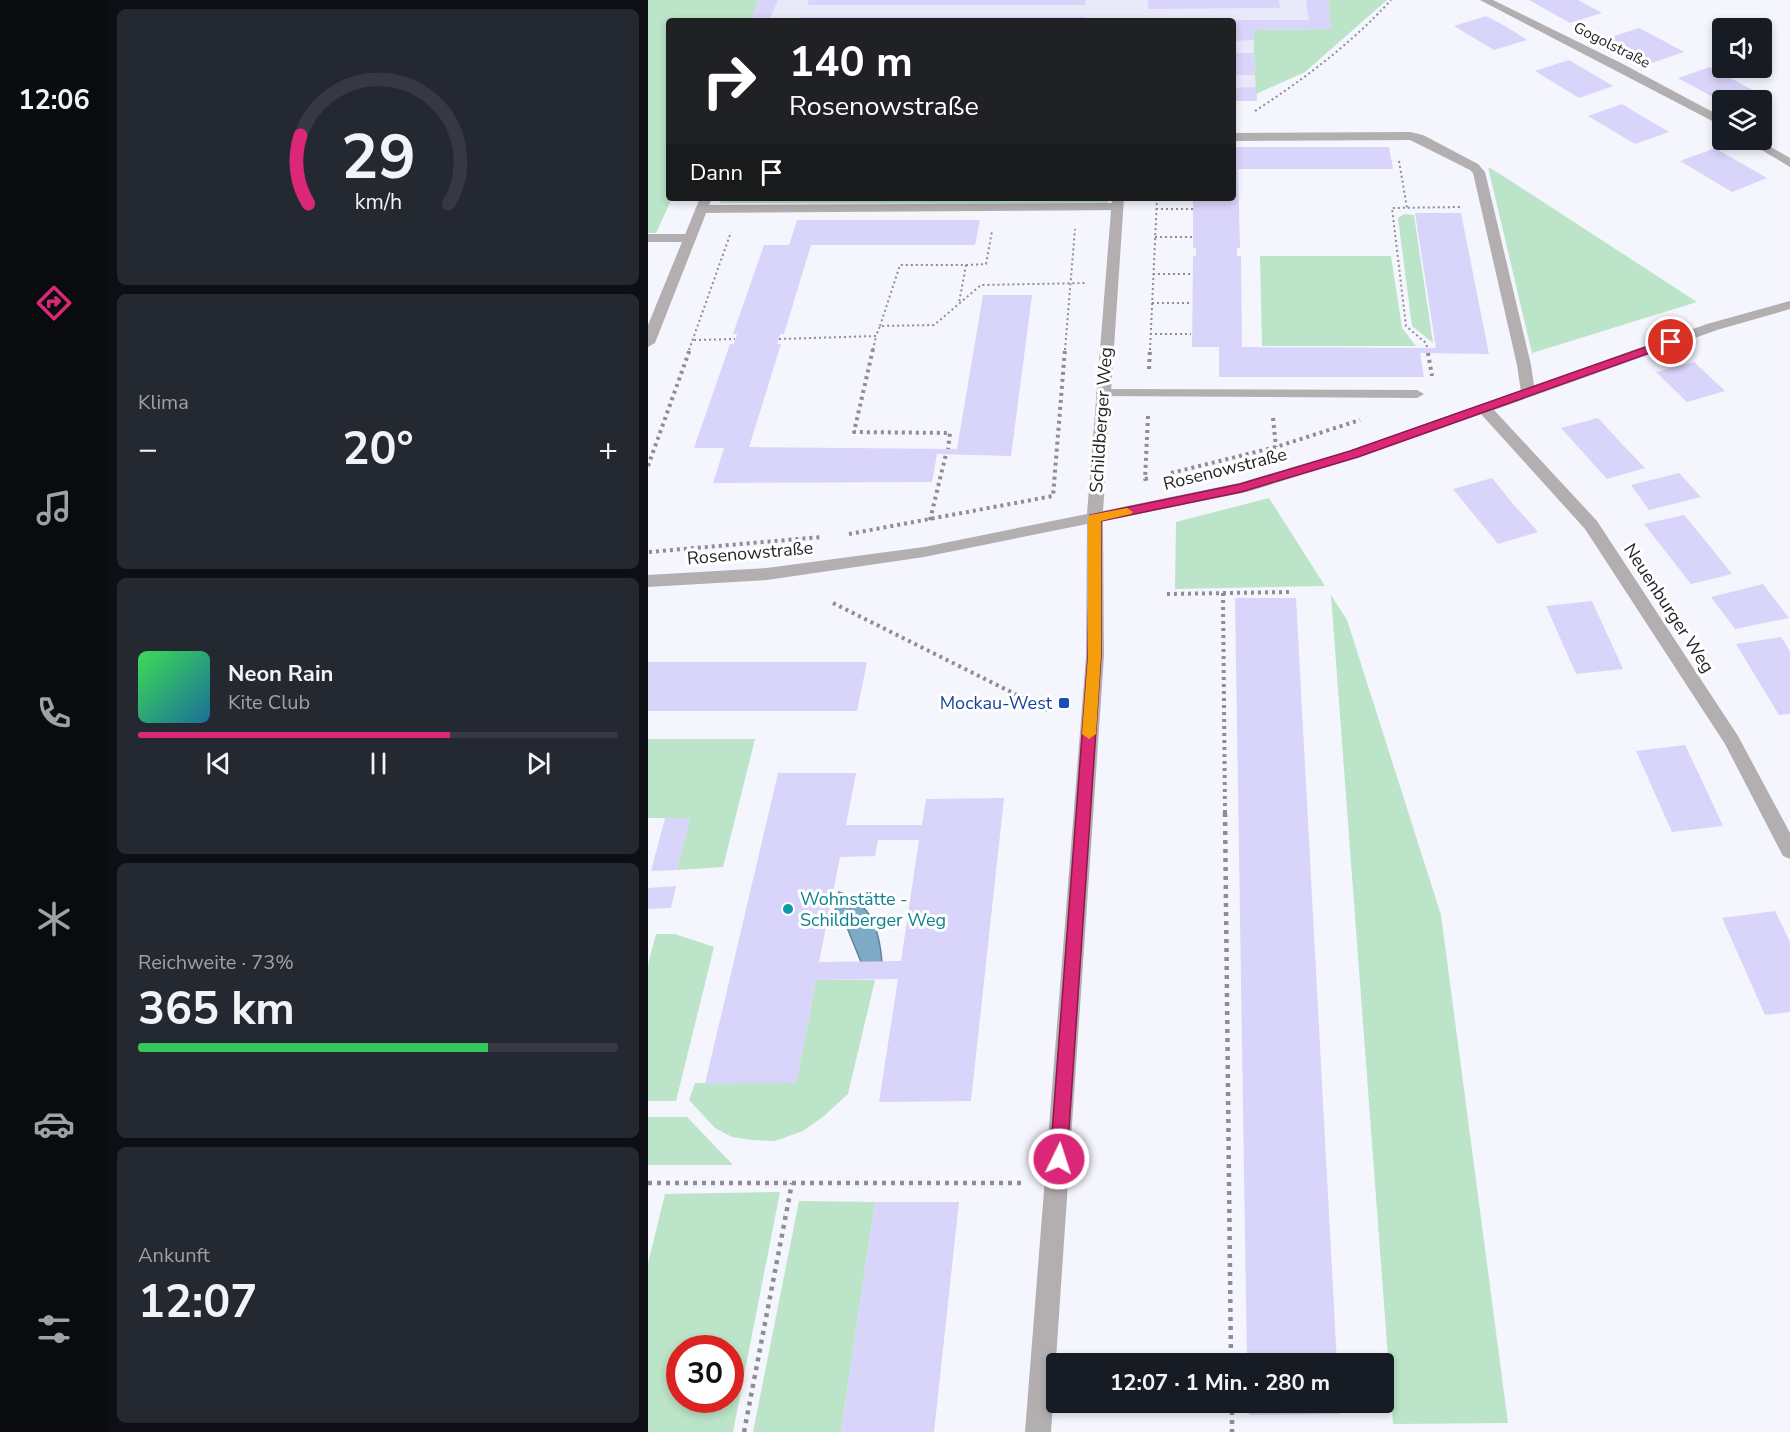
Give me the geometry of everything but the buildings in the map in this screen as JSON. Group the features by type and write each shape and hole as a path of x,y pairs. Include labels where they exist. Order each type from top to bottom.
{"street":[{"name":"Gogolstraße","path":"1485,0 1617,65 1712,117"},
{"path":"1236,136 1419,138 1474,167 1479,172 1524,365 1528,392"},
{"path":"1768,150 1790,163"},
{"path":"648,343 704,203 740,208 1076,208 1117,203"},
{"name":"Schildberger Weg","path":"1038,1432 1095,656 1095,518 1117,203"},
{"path":"648,238 690,238"},
{"name":"Rosenowstraße","path":"648,581 767,574 924,552 1241,488 1354,454 1712,327 1790,305"},
{"path":"1103,393 1417,394"},
{"name":"Neuenburger Weg","path":"1484,408 1591,525 1732,741 1790,851"}],"path":[{"path":"1251,113 1305,76 1377,16 1391,0"},
{"path":"1395,136 1407,207"},
{"path":"1156,477 1145,479 1157,201"},
{"path":"1427,347 1426,343 1406,326 1392,208 1486,207"},
{"path":"648,466 740,208"},
{"path":"948,449 950,433 854,432 876,336 900,265 986,264 997,208"},
{"path":"842,535 1053,496 1076,208"},
{"path":"1156,210 1193,210"},
{"path":"1155,237 1193,237"},
{"path":"959,303 966,265"},
{"path":"1153,274 1192,274"},
{"path":"880,326 934,325 981,285 1111,283"},
{"path":"1152,303 1192,303"},
{"path":"1150,334 1191,334"},
{"path":"779,339 876,336"},
{"path":"694,339 735,339"},
{"path":"1167,474 1276,447 1367,418"},
{"path":"930,520 946,454"},
{"path":"648,552 831,537"},
{"path":"1167,594 1290,592"},
{"path":"1223,593 1231,1353"},
{"path":"833,603 1047,710"},
{"path":"648,1183 1057,1183"},
{"path":"744,1432 792,1183"},
{"path":"1232,1413 1232,1432"}],"shaded area":[{"path":"759,0 1328,0 1332,29 1253,30 1257,101 1236,101 1236,18 751,18"}],"green space":[{"path":"648,0 759,0 751,18 666,18 666,201 671,201 656,233 648,233"},
{"path":"1328,0 1387,0 1305,72 1256,94 1253,30 1331,29"},
{"path":"1488,167 1500,174 1697,302 1532,353"},
{"path":"721,201 1108,201 1108,204 720,203"},
{"path":"1404,214 1414,215 1433,343 1412,326 1398,218"},
{"path":"1260,256 1391,256 1402,328 1416,346 1262,346"},
{"path":"1269,498 1325,586 1175,589 1176,522"},
{"path":"1331,595 1347,620 1441,915 1508,1423 1393,1424 1394,1353 1388,1353"},
{"path":"648,739 755,739 723,867 677,870 690,818 648,818"},
{"path":"656,934 675,934 714,947 676,1101 648,1101 648,965"},
{"path":"816,980 875,980 848,1094 803,1131 775,1141 732,1137 715,1128 689,1100 695,1083 796,1083"},
{"path":"648,1117 687,1117 733,1165 648,1165"},
{"path":"780,1192 744,1376 744,1335 666,1335 666,1413 737,1413 733,1432 648,1432 648,1263 665,1194"},
{"path":"799,1201 875,1202 841,1432 753,1432"}],"water":[{"path":"839,892 859,903 872,919 879,939 882,962 861,962 846,925 835,911"}],"slow traffic":[{"path":"1089,734 1095,656 1095,518 1127,512"}],"place":[{"name":"Mockau-West","path":"1064,703"},
{"name":"Wohnstätte - Schildberger Weg","path":"788,909"}],"route":[{"path":"1059,1159 1095,656 1095,518 1241,488 1354,454 1671,342"}]}
